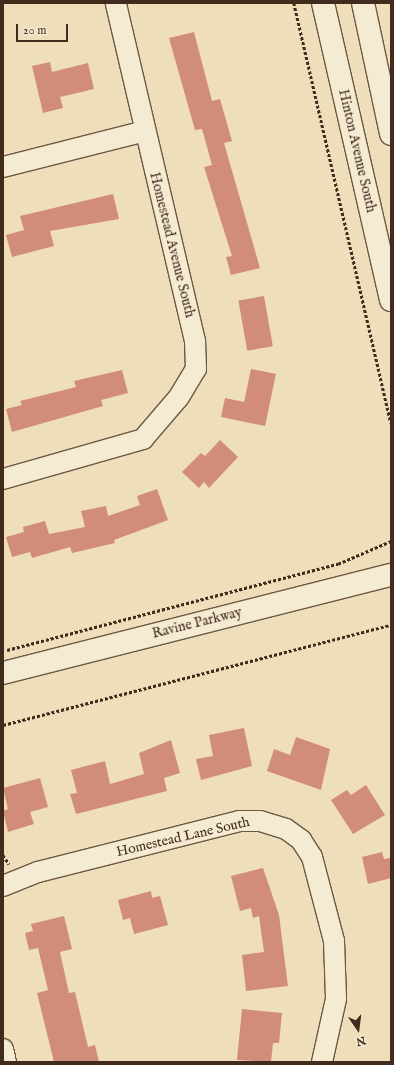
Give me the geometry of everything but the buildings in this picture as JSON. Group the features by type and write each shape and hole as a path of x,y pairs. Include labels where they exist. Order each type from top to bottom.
{"main road":[{"name":"Hinton Avenue South","path":"324,3 391,300"},
{"path":"363,3 391,134"},
{"name":"Ravine Parkway","path":"3,673 391,574"}],"street":[{"name":"Homestead Avenue South","path":"3,479 143,439 158,426 196,368 195,341 145,131 117,3"},
{"path":"3,167 145,131"},
{"name":"Homestead Lane South","path":"3,886 28,874 239,821 260,820 286,829 301,840 312,857 334,941 336,998 322,1062"},
{"path":"3,1049 6,1062"}],"path":[{"path":"294,3 391,423"},
{"path":"3,651 338,564 391,541"},
{"path":"3,725 391,625"}]}
